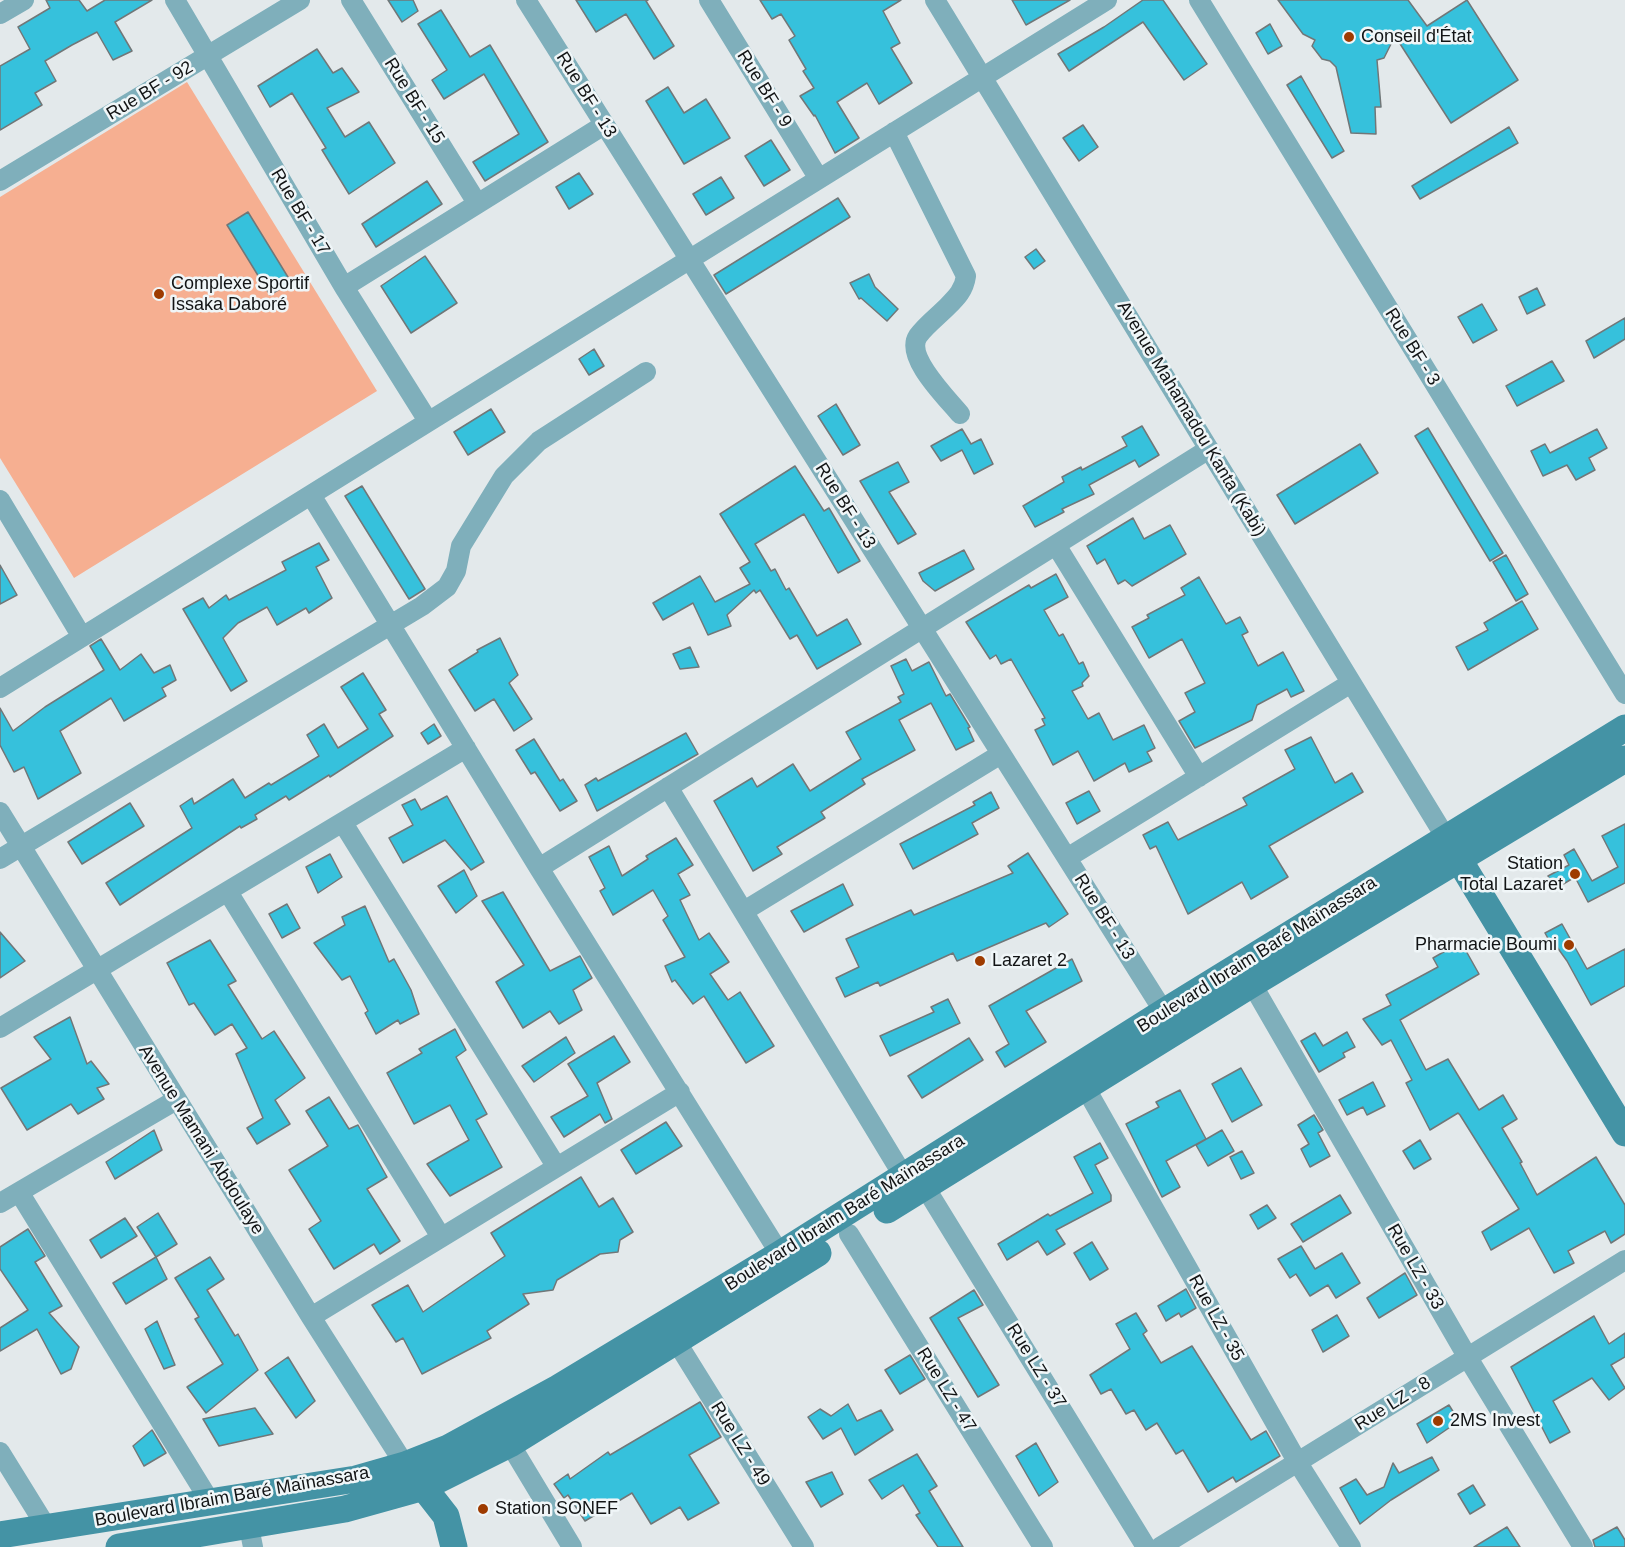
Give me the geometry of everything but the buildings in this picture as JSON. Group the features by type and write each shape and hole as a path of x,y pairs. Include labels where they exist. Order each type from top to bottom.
{"main road":[{"name":"Boulevard Ibraim Baré Maïnassara","path":"0,1535 356,1479 405,1465 448,1448 537,1400 780,1254 1085,1087 1252,984 1452,849 1625,728"},
{"name":"Boulevard Ibraim Baré Maïnassara","path":"120,1547 251,1537 424,1487 510,1444 849,1234 915,1182 1164,1012 1452,849 1625,759"},
{"path":"1452,849 1625,1133"},
{"path":"405,1465 446,1516 454,1547"}],"street":[{"path":"0,14 24,0"},
{"name":"Rue BF - 17","path":"175,0 344,287 428,421"},
{"name":"Rue BF - 92","path":"0,182 300,0"},
{"name":"Rue BF - 15","path":"351,0 477,203"},
{"name":"Rue BF - 13","path":"526,0 1164,1012"},
{"name":"Rue BF - 9","path":"709,0 819,179"},
{"name":"Avenue Mahamadou Kanta (Kabi)","path":"935,0 1452,849"},
{"path":"0,688 1107,0"},
{"name":"Rue BF - 3","path":"1199,0 1625,694"},
{"path":"344,287 604,125"},
{"path":"894,132 966,276 965,286 916,338 915,350 921,366 960,414"},
{"path":"0,859 422,606 447,587 456,571 461,546 504,476 539,441 646,372"},
{"path":"539,868 1209,449"},
{"path":"311,495 539,868 780,1254"},
{"path":"0,500 82,637"},
{"path":"1056,545 1199,777"},
{"path":"1067,858 1351,683"},
{"path":"0,1028 466,748"},
{"path":"744,911 1001,754"},
{"name":"Rue LZ - 37","path":"668,787 1146,1547"},
{"name":"Avenue Mamani Abdoulaye","path":"0,812 176,1100 405,1465"},
{"path":"343,823 556,1166"},
{"path":"228,892 441,1237"},
{"name":"Rue LZ - 33","path":"1252,984 1468,1358 1583,1547"},
{"name":"Rue LZ - 35","path":"1085,1087 1298,1463 1351,1547"},
{"path":"311,1317 680,1092"},
{"path":"0,1203 176,1100"},
{"path":"19,1192 211,1503"},
{"name":"Rue LZ - 47","path":"849,1234 1043,1547"},
{"name":"Rue LZ - 8","path":"1160,1547 1625,1260"},
{"name":"Rue LZ - 49","path":"676,1341 804,1547"},
{"path":"510,1444 572,1547"},
{"path":"0,1452 47,1528"}],"shaded area":[{"name":"Complexe Sportif Issaka Daboré","path":"187,82 377,391 74,578 0,458 0,197"}],"place":[{"name":"Conseil d'État","path":"1349,37"},
{"name":"Complexe Sportif Issaka Daboré","path":"159,294"},
{"name":"Station Total Lazaret","path":"1575,874"},
{"name":"Pharmacie Boumi","path":"1569,945"},
{"name":"Lazaret 2","path":"980,961"},
{"name":"2MS Invest","path":"1438,1421"},
{"name":"Station SONEF","path":"483,1509"}]}
